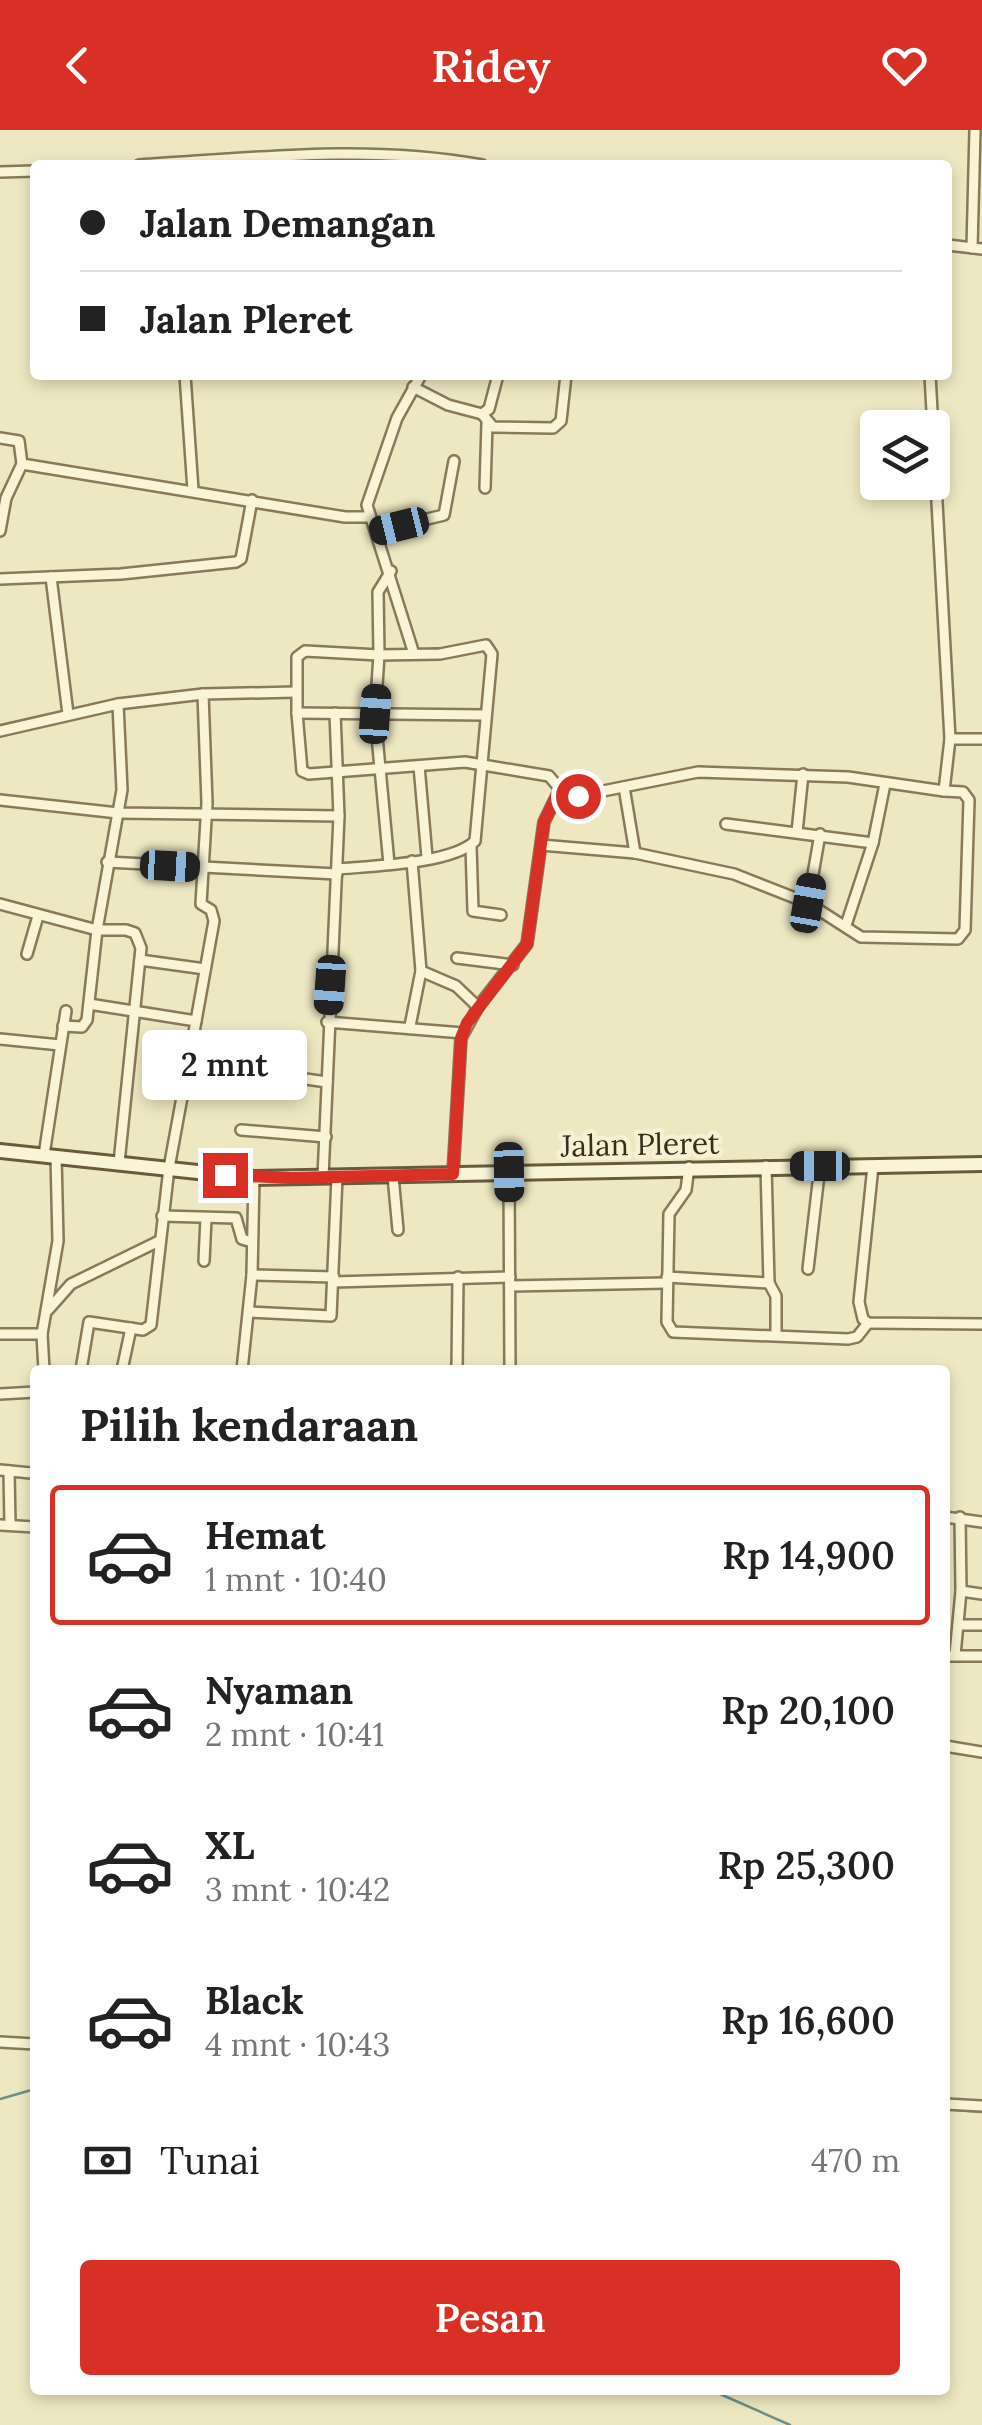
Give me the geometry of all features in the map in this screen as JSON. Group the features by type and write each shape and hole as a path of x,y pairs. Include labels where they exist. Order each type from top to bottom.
{"main road":[{"name":"Jalan Pleret","path":"0,1150 254,1178 982,1164"}],"street":[{"path":"952,246 977,249 976,130"},
{"path":"237,160 374,153 454,160"},
{"path":"0,172 30,171"},
{"path":"186,380 193,490"},
{"path":"414,654 391,572 370,517 368,496 397,418 417,380"},
{"path":"485,488 484,418 497,380"},
{"path":"413,387 484,418 497,428 558,426 565,380"},
{"path":"930,380 950,739 944,791"},
{"path":"0,438 19,441 22,464 8,492 0,531"},
{"path":"377,532 444,514 454,461"},
{"path":"22,464 345,517 370,517"},
{"path":"0,579 236,562 240,559 252,500"},
{"path":"389,864 375,714 378,592 391,572"},
{"path":"51,577 68,714"},
{"path":"501,915 474,911 471,846 478,834 482,763 484,716 492,654 489,646 414,654 302,652 297,657 296,712 302,771 338,774 482,763 549,776 560,789 574,796 698,772 803,774 963,792 970,800 963,936 866,938 808,903 734,874 635,852 541,845"},
{"path":"0,731 118,704 203,694 296,692"},
{"path":"82,1365 88,1322 144,1330 151,1325 169,1168 191,1064 214,921 211,910 201,904 206,814 203,694"},
{"path":"63,1026 82,1027 89,1004 97,930 122,790 118,704"},
{"path":"296,712 484,716"},
{"path":"249,1312 330,1316 334,1279 326,1137 327,1022 339,816 335,712"},
{"path":"950,739 982,739"},
{"path":"419,766 427,858"},
{"path":"797,832 803,774"},
{"path":"846,925 873,842 885,784"},
{"path":"624,787 635,852"},
{"path":"453,1174 463,1032 529,938 546,815 560,789"},
{"path":"0,800 118,813 339,816"},
{"path":"726,824 873,842"},
{"path":"808,903 820,834"},
{"path":"108,862 337,871 412,861 471,846"},
{"path":"410,1026 421,972 412,861"},
{"path":"0,904 97,930 134,933 141,948 119,1163"},
{"path":"27,954 38,916"},
{"path":"457,958 513,965"},
{"path":"140,960 205,969"},
{"path":"421,972 456,986 478,1006"},
{"path":"89,1004 196,1021"},
{"path":"44,1365 44,1315 58,1241 50,1156 66,1010"},
{"path":"327,1022 463,1032"},
{"path":"0,1039 60,1045"},
{"path":"191,1064 328,1082"},
{"path":"241,1130 326,1137"},
{"path":"766,1166 768,1283 776,1296 776,1334"},
{"path":"808,1269 820,1166"},
{"path":"873,1166 859,1302 862,1319 868,1323 982,1324"},
{"path":"689,1167 686,1190 672,1204 669,1214 667,1322 673,1332 848,1338 857,1337 868,1323"},
{"path":"509,1172 510,1365"},
{"path":"393,1176 398,1230"},
{"path":"243,1365 252,1275 254,1178"},
{"path":"162,1216 236,1218 242,1239 252,1242"},
{"path":"204,1261 206,1218"},
{"path":"44,1315 71,1284 159,1241"},
{"path":"252,1275 768,1283"},
{"path":"457,1365 458,1277"},
{"path":"123,1365 130,1328"},
{"path":"0,1334 42,1334"},
{"path":"0,1394 30,1392"},
{"path":"30,1473 5,1471 5,1525 30,1526"},
{"path":"950,1516 982,1522"},
{"path":"960,1517 962,1591 950,1655 982,1656"},
{"path":"962,1591 982,1594"},
{"path":"958,1625 982,1625"},
{"path":"950,1747 982,1752"},
{"path":"0,2042 30,2044"},
{"path":"950,2104 982,2106"}],"waterway":[{"path":"0,2099 30,2090"},
{"path":"950,2109 982,2112"},
{"path":"722,2395 790,2425"}],"route":[{"path":"225,1175 291,1178 453,1174 458,1056 463,1032 478,1006 527,944 546,815 560,789 569,796 578,796"}]}
